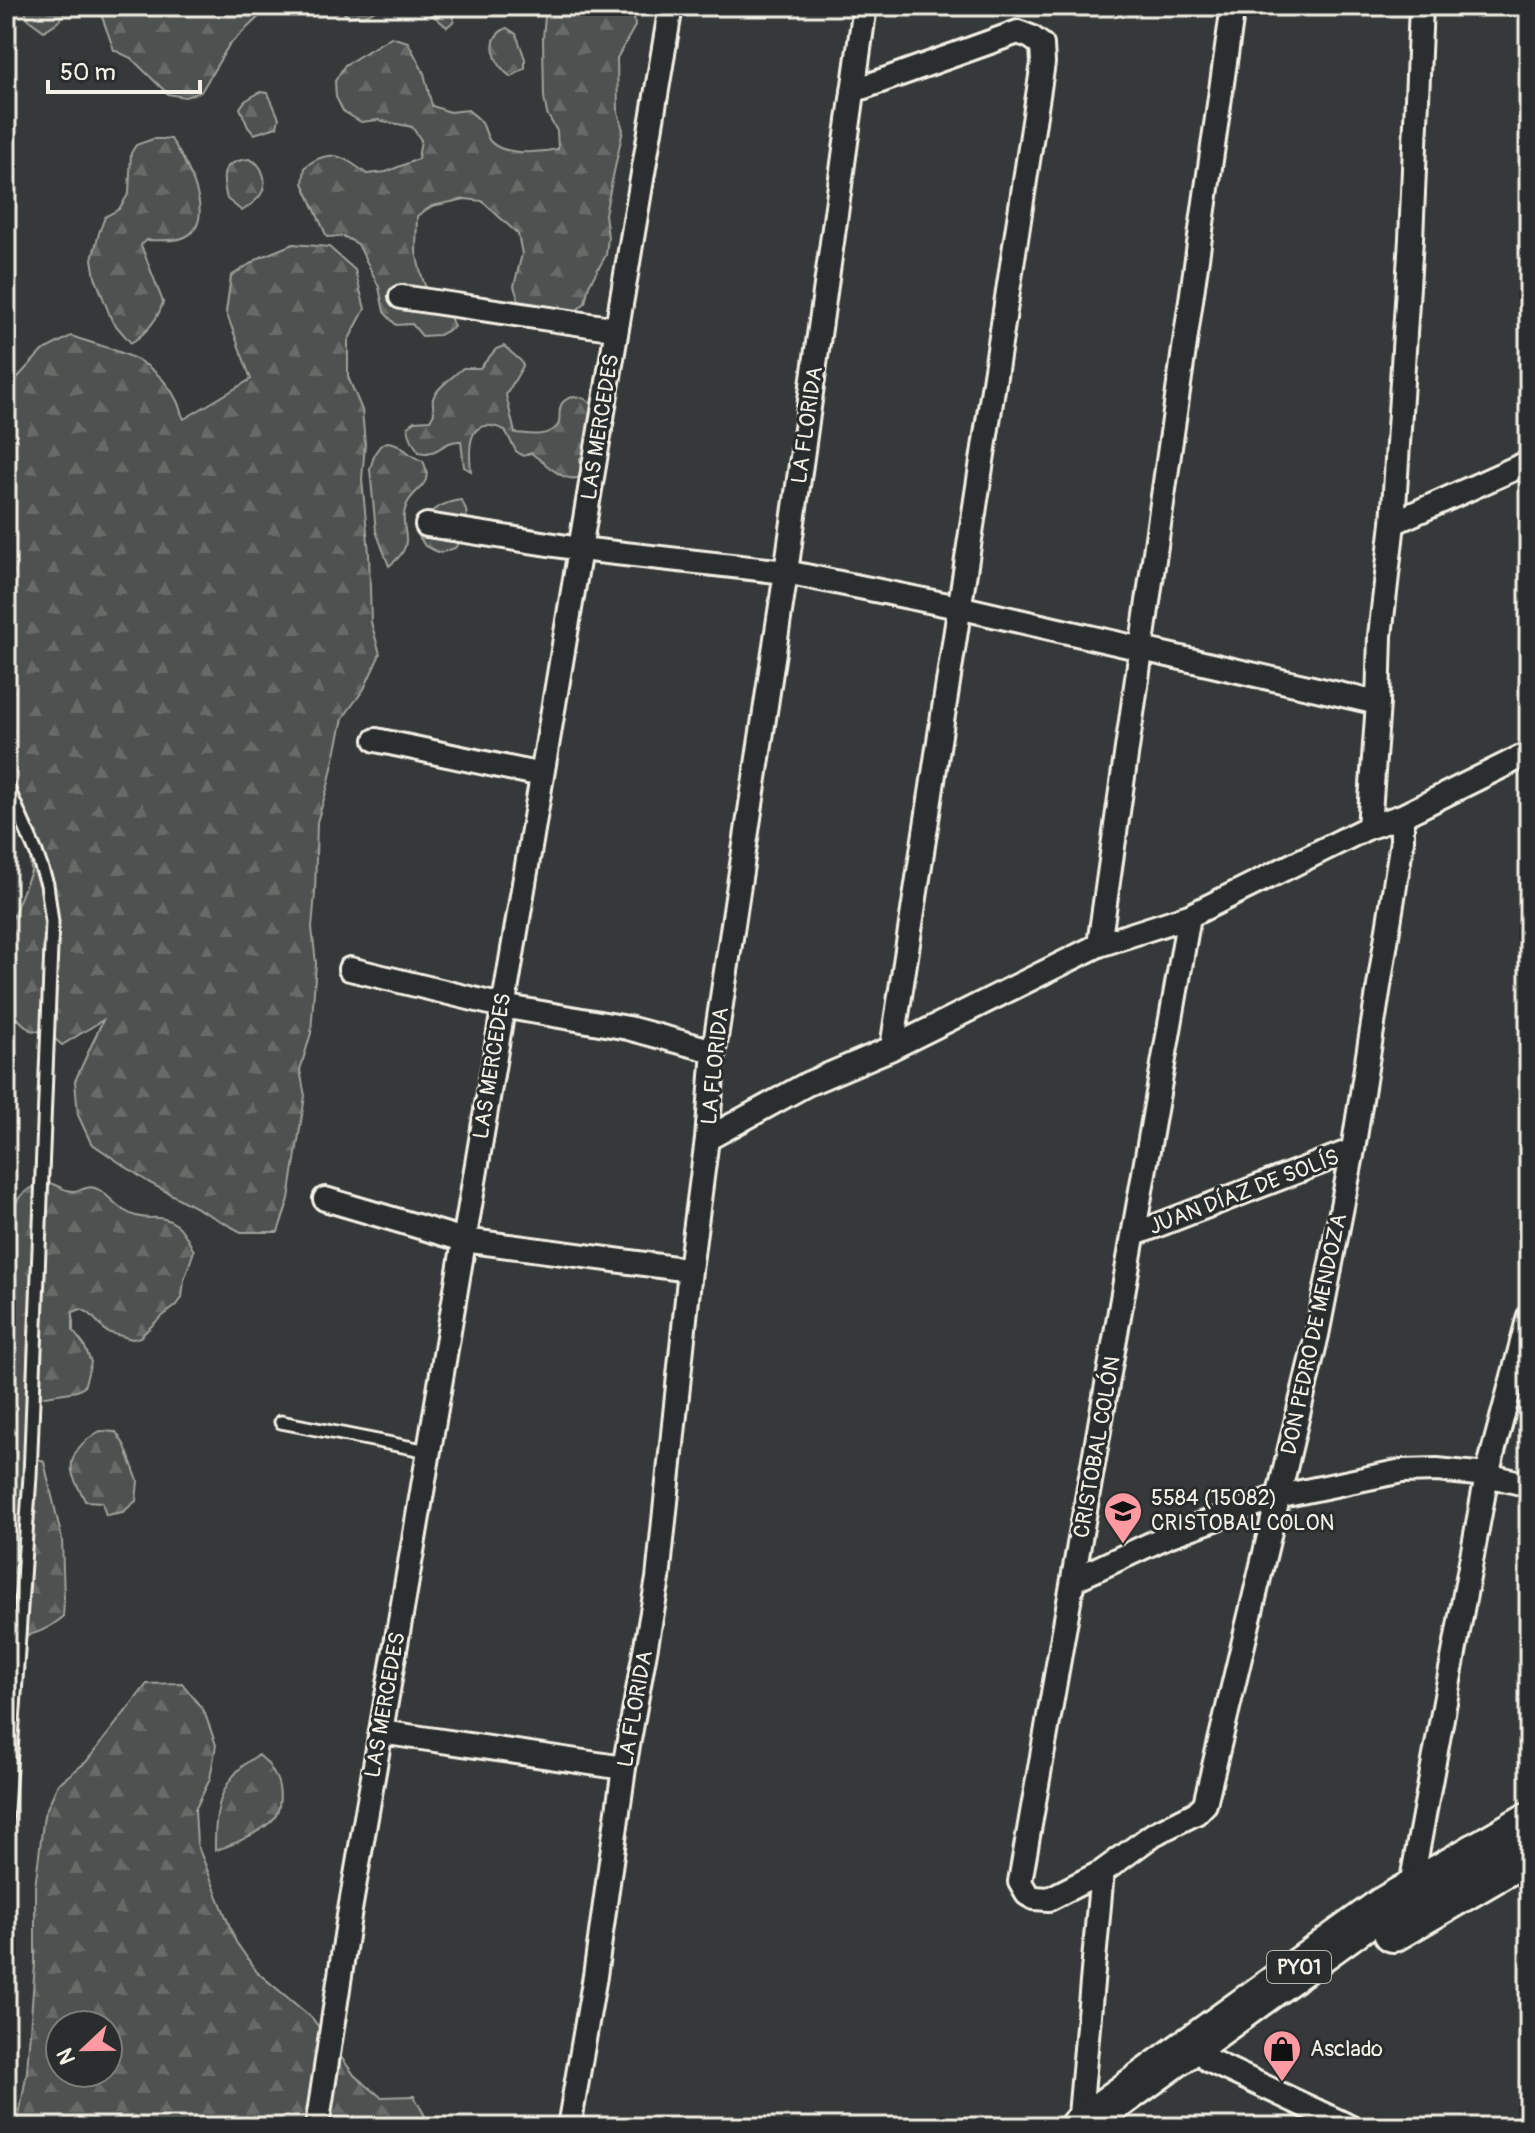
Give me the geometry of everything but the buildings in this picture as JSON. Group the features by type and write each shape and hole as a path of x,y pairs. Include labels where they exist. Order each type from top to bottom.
{"highway":[{"name":"PY01","path":"1079,2127 1383,1907 1529,1822"},
{"name":"PY01","path":"1116,2127 1408,1922 1521,1868"}],"street":[{"name":"LAS MERCEDES","path":"317,2127 349,1916 671,6"},
{"name":"LA FLORIDA","path":"569,2127 595,1976 624,1768 658,1579 714,1051 786,572 865,6"},
{"path":"1099,945 1233,6"},
{"path":"1369,827 1380,636 1393,523 1411,239 1421,6"},
{"path":"853,91 1018,32 1042,45 1043,63 892,1048"},
{"path":"401,297 617,329"},
{"path":"1393,523 1529,462"},
{"path":"427,525 580,549 786,572 958,607 1378,703"},
{"path":"376,740 542,775"},
{"path":"707,1139 807,1084 892,1048 1099,945 1189,916 1369,827 1402,816 1529,753"},
{"name":"DON PEDRO DE MENDOZA","path":"1102,1872 1154,1834 1196,1813 1205,1804 1317,1335 1353,1150 1402,841 1402,816"},
{"name":"CRISTOBAL COLÓN","path":"1102,1872 1049,1899 1027,1894 1020,1882 1189,916"},
{"path":"350,969 502,1006 628,1028 714,1051"},
{"name":"JUAN DÍAZ DE SOLÍS","path":"1135,1234 1353,1150"},
{"path":"325,1199 464,1240 690,1270"},
{"path":"1410,1891 1487,1475 1529,1316"},
{"path":"1073,1580 1168,1536 1277,1497 1402,1471 1437,1470 1487,1475 1529,1485"},
{"path":"381,1732 624,1768"},
{"path":"1079,2127 1102,1872"},
{"path":"1208,2060 1350,2127"}],"lane":[{"path":"6,1825 30,1476 52,922 47,884 7,786"},
{"path":"281,1422 428,1451"}],"green space":[{"path":"23,6 68,6 59,21 44,31 29,20"},
{"path":"112,6 270,6 229,45 201,92 185,97 168,94 131,58 114,50 101,14"},
{"path":"338,6 382,6 366,15 348,17"},
{"path":"430,6 450,6 454,21 447,27 430,13"},
{"path":"546,6 633,6 635,26 617,58 618,112 623,130 605,214 608,237 606,255 589,285 585,303 558,327 529,316 519,302 514,286 522,254 518,234 482,201 465,199 432,206 417,216 416,252 425,286 448,311 454,327 439,335 422,336 412,324 396,325 384,312 379,287 358,244 343,236 327,237 303,183 305,167 322,157 336,156 367,174 386,172 418,159 421,140 412,127 378,120 361,122 343,111 336,97 335,81 345,65 391,37 408,42 424,73 432,106 450,112 468,110 482,123 490,141 504,149 532,152 558,149 557,131 547,114 544,97"},
{"path":"507,28 516,34 525,59 525,68 511,77 500,66 494,52 495,38"},
{"path":"260,92 268,93 279,118 277,127 254,134 240,108"},
{"path":"153,139 171,139 177,148 196,190 199,218 195,229 185,237 147,240 141,245 163,302 151,326 131,343 112,321 95,277 92,259 105,217 119,209 129,193 131,153 136,145"},
{"path":"249,159 262,170 264,187 256,200 242,211 227,199 224,177 232,163"},
{"path":"293,244 329,247 355,270 365,309 348,341 348,377 362,410 365,444 362,479 371,622 380,654 364,689 343,718 317,822 312,928 316,963 311,1033 300,1070 305,1096 289,1199 278,1232 241,1232 148,1182 91,1143 78,1115 75,1081 103,1020 62,1045 48,1033 30,1030 18,1019 6,998 6,934 31,871 30,854 6,816 6,390 42,351 71,336 118,351 145,365 168,386 184,419 251,379 226,312 231,276 261,257"},
{"path":"504,346 523,366 506,395 515,433 539,434 553,430 557,427 563,402 570,398 582,398 591,405 595,416 594,429 589,454 580,458 581,477 561,475 531,453 523,456 516,451 505,430 493,426 484,426 473,434 471,471 464,467 461,441 426,453 419,452 413,443 408,427 414,421 430,420 434,413 434,395 441,387 463,368 480,368 496,349"},
{"path":"387,442 397,444 423,461 427,476 407,504 404,549 389,566 376,531 370,469 375,453"},
{"path":"461,500 466,516 461,541 455,548 440,553 425,546 417,533 423,520 440,506"},
{"path":"43,1182 72,1191 96,1188 131,1214 171,1221 182,1230 194,1251 184,1280 182,1298 140,1337 132,1339 107,1332 89,1313 81,1309 73,1312 73,1331 84,1345 91,1362 84,1387 77,1391 32,1398 29,1453 44,1462 62,1539 63,1617 36,1633 14,1637 6,1636 6,1488 9,1487 11,1470 6,1435 6,1226 18,1199"},
{"path":"100,1431 116,1432 125,1446 138,1481 136,1501 123,1512 106,1515 102,1502 85,1501 72,1471 76,1452"},
{"path":"182,1683 204,1711 216,1745 210,1779 195,1810 197,1844 236,1942 257,1972 312,2018 355,2076 381,2097 414,2096 431,2127 17,2127 27,2071 35,1964 35,1887 44,1815 58,1784 86,1762 147,1684"},
{"path":"258,1755 277,1780 280,1799 277,1813 271,1822 256,1832 215,1850 218,1808 227,1784"}],"place":[{"name":"5584 (15082) CRISTOBAL COLON","path":"1123,1545"},
{"name":"Asclado","path":"1282,2083"}]}
